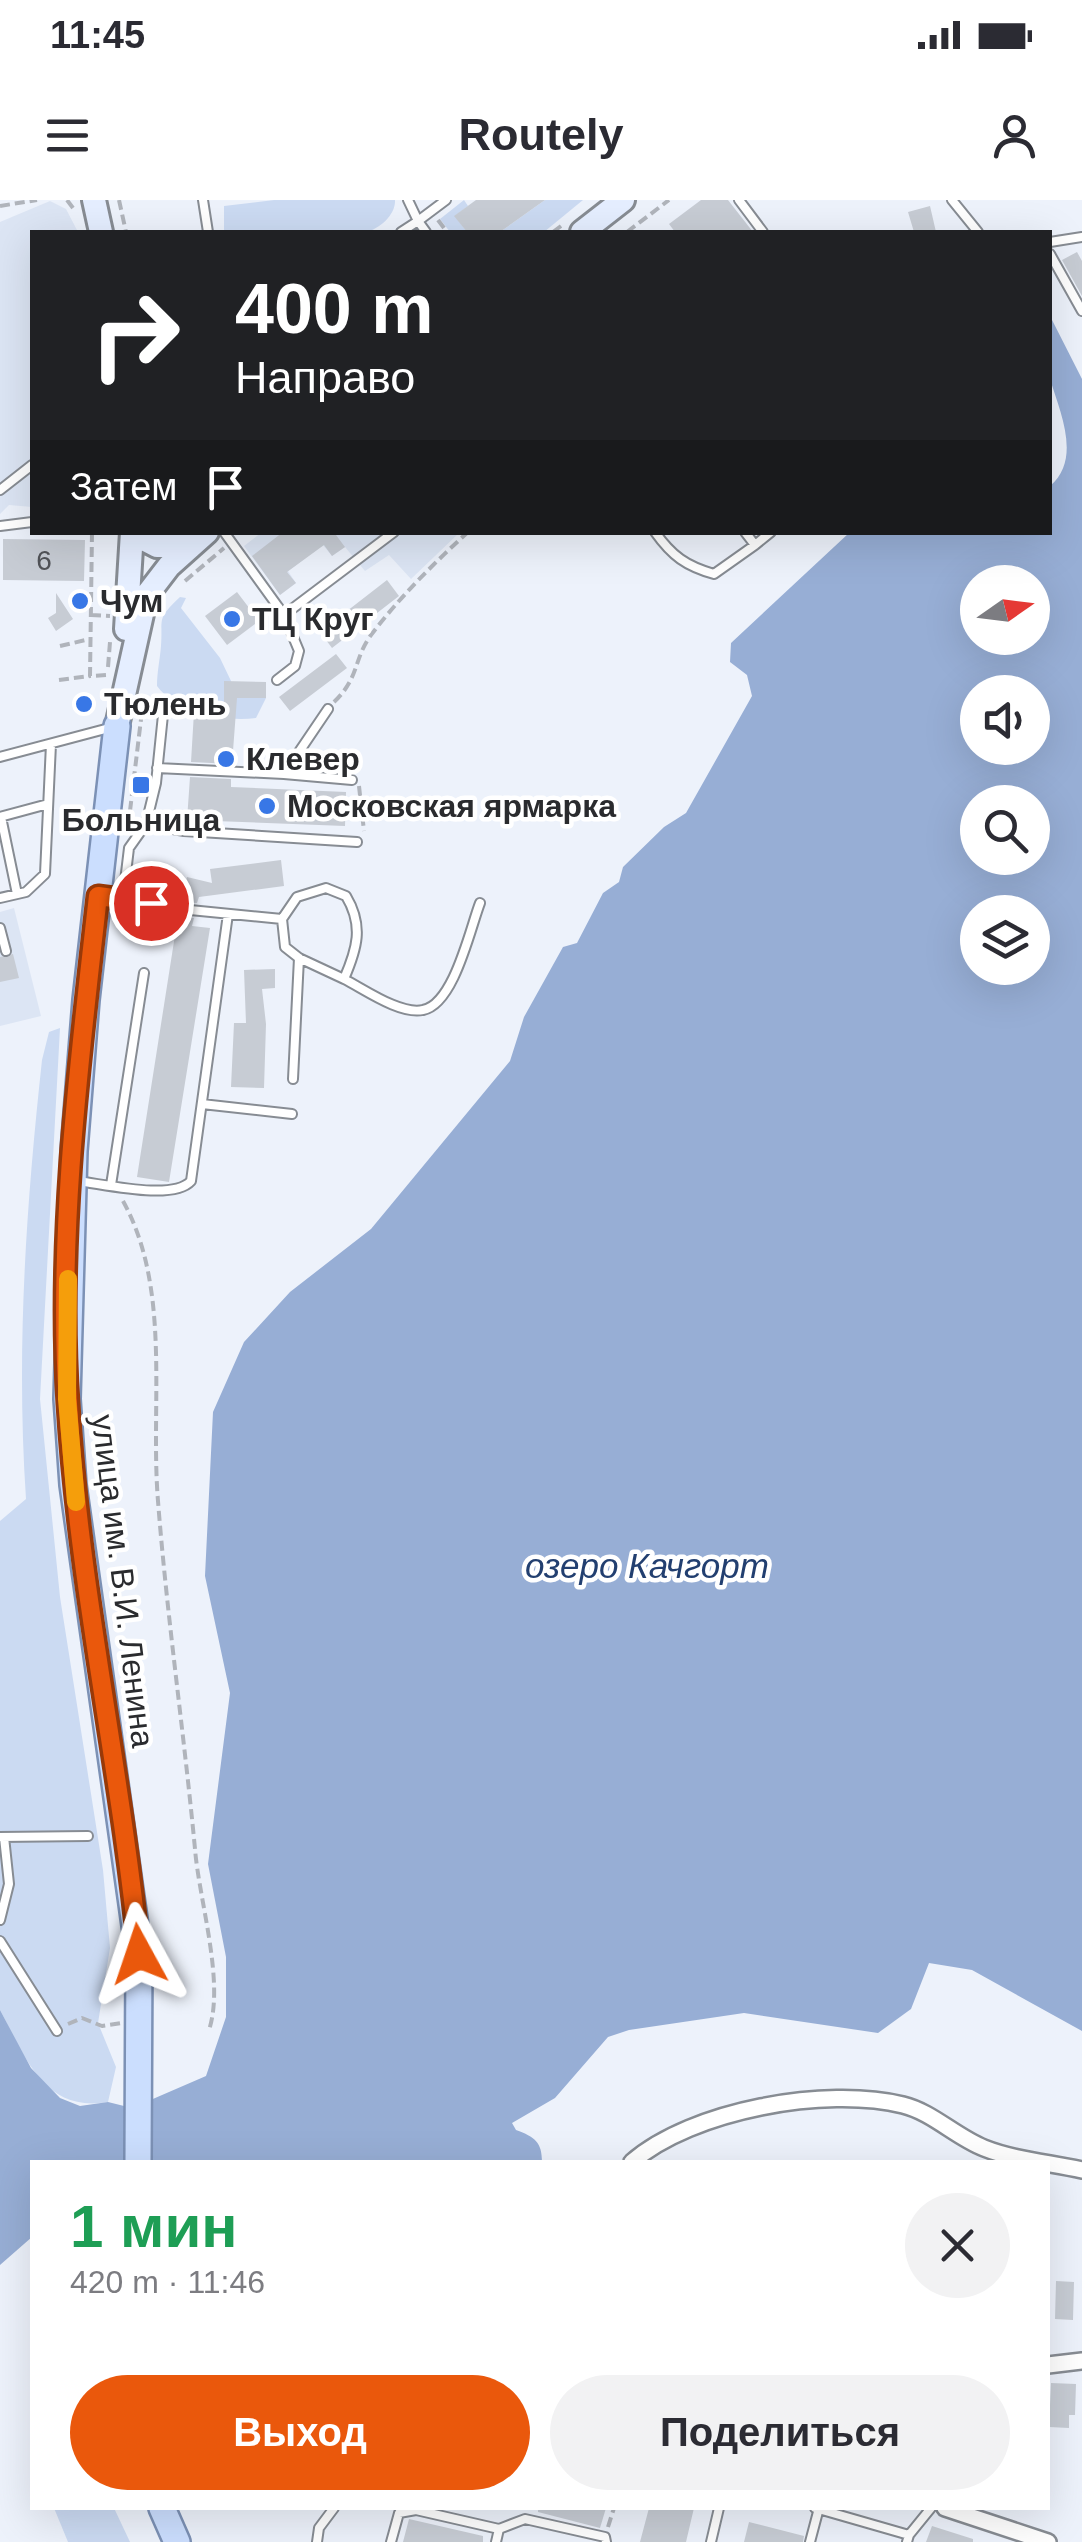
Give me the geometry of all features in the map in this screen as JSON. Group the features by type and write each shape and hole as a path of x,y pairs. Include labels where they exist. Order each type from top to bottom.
{"main road":[{"path":"94,200 101,230"},
{"path":"589,230 623,200"},
{"path":"117,726 121,620 132,535"},
{"path":"136,535 157,546 199,539"},
{"path":"117,726 146,596 199,539"},
{"name":"улица им. В.И. Ленина","path":"117,726 110,897 72,1181 67,1382 74,1485 134,1902 132,2023 138,2160"},
{"path":"163,2510 177,2542"}],"street":[{"path":"634,2160 645,2150 740,2110 834,2095 906,2105 983,2156 1011,2160"},
{"path":"1050,2165 1082,2170"},
{"path":"1050,2365 1082,2361"},
{"path":"950,2510 1048,2542"}],"lane":[{"path":"203,200 208,230"},
{"path":"408,200 425,230"},
{"path":"404,230 446,200"},
{"path":"739,200 762,230"},
{"path":"952,200 976,230"},
{"path":"1052,242 1082,236"},
{"path":"1052,258 1082,312"},
{"path":"0,490 30,467"},
{"path":"0,526 30,522"},
{"path":"226,535 284,615 299,651 295,666 277,680"},
{"path":"284,615 390,535"},
{"path":"656,535 670,553 689,566 714,574 767,535"},
{"path":"747,535 754,545"},
{"path":"164,705 146,824 129,848 110,897 282,919"},
{"path":"284,774 328,709"},
{"path":"0,757 117,726"},
{"path":"0,898 39,885 45,874 50,744"},
{"path":"157,768 352,780"},
{"path":"17,894 0,817 48,804"},
{"path":"146,824 184,831 357,842"},
{"path":"344,979 357,951 359,931 346,896 326,888 297,897 282,919 285,947 299,958 403,1007 422,1011 448,992 480,903"},
{"path":"72,1181 166,1192 185,1188 191,1181 228,914"},
{"path":"0,928 6,951"},
{"path":"293,1079 299,958"},
{"path":"111,1186 144,973"},
{"path":"202,1104 292,1114"},
{"path":"0,1920 9,1884 2,1837 88,1836"},
{"path":"0,1941 57,2031"},
{"path":"317,2542 319,2528 332,2510"},
{"path":"391,2542 399,2513 416,2510 499,2529 526,2518 605,2540"},
{"path":"711,2542 719,2510"},
{"path":"810,2542 817,2510"},
{"path":"823,2510 908,2538 929,2510"},
{"path":"496,2542 499,2529"}],"path":[{"path":"0,206 37,200"},
{"path":"120,200 126,230"},
{"path":"630,230 669,200"},
{"path":"90,676 92,535"},
{"path":"328,709 354,683 360,654 372,635 417,580 465,535"},
{"path":"171,592 232,542"},
{"path":"91,615 121,620"},
{"path":"60,646 90,639"},
{"path":"59,680 108,675"},
{"path":"127,822 137,779 142,707"},
{"path":"352,780 364,796 364,834 357,842"},
{"path":"111,1186 132,1219 148,1271 157,1385 157,1496 198,1887 213,1981 209,2030"},
{"path":"57,2031 82,2018 102,2026 132,2023"},
{"path":"605,2540 613,2510"}],"shaded area":[{"path":"274,200 395,200 386,220 372,230 224,230 224,206"},
{"path":"464,200 468,206 455,216 466,230 448,230 440,219"},
{"path":"545,200 583,200 546,230 503,230"},
{"path":"50,201 66,209 77,230 30,230 30,507 9,505 0,514 0,222"},
{"path":"258,535 457,535 411,579 389,555 365,571 345,547 332,556 323,545 288,571 296,583 280,595 244,546"},
{"path":"180,597 186,598 181,608 220,658 231,681 224,698 266,698 256,718 202,714 176,703 157,686 162,619"},
{"path":"14,908 41,1016 0,1026 0,912"},
{"path":"60,1028 40,1399 60,1597 103,1870 110,1948 98,2023 116,2067 108,2102 86,2103 68,2099 40,2078 0,2010 0,1521 26,1499 22,1334 27,1224 42,1060 49,1032"},
{"path":"55,2510 115,2510 130,2542 68,2542"}],"water":[{"name":"озеро Качгорт","path":"1052,320 1082,379 1082,2031 972,1970 929,1963 911,2009 878,2033 744,2013 629,2030 608,2037 555,2098 512,2123 516,2130 536,2141 542,2160 30,2160 30,2239 0,2265 0,2010 31,2068 60,2098 80,2106 108,2102 132,2108 206,2076 226,2017 226,1957 208,1864 230,1693 205,1576 213,1412 244,1342 290,1292 371,1229 510,1061 524,1017 563,947 577,943 603,893 619,882 623,867 664,827 686,813 752,696 747,675 730,662 731,643 847,535 1052,535 1052,484 1065,463 1066,435 1052,382"}],"building":[{"path":"476,200 545,200 503,230 465,230 454,216"},
{"path":"701,200 728,200 751,230 674,230 669,224"},
{"path":"930,206 936,230 913,230 908,212"},
{"path":"1077,252 1082,261 1082,296 1062,260"},
{"path":"279,535 336,535 345,547 332,556 324,545 287,572 296,583 280,595 252,556"},
{"path":"3,539 85,540 84,581 3,580"},
{"path":"387,580 399,596 332,648 320,632"},
{"name":"ТЦ Круг","path":"237,592 259,621 227,645 205,616"},
{"path":"56,593 73,619 56,631 48,618 56,613"},
{"path":"336,654 347,668 290,711 279,697"},
{"path":"224,681 266,682 266,698 237,698 232,764 191,762 194,712 224,715"},
{"path":"190,777 231,779 231,787 346,792 345,826 187,820"},
{"path":"281,860 284,886 199,897 197,903 181,902 187,877 212,883 210,869"},
{"path":"178,916 194,918 192,926 210,928 169,1182 137,1177"},
{"path":"13,954 19,978 0,982 0,957"},
{"path":"275,969 275,988 262,989 266,1024 264,1088 231,1087 234,1023 246,1023 244,970"},
{"path":"1056,2281 1074,2282 1073,2320 1055,2319"},
{"path":"1051,2383 1076,2384 1075,2415 1069,2415 1069,2428 1050,2427"},
{"path":"538,2510 605,2510 600,2528"},
{"path":"648,2510 694,2510 686,2542 640,2542"},
{"path":"409,2519 483,2536 483,2542 403,2542"},
{"path":"749,2522 804,2536 803,2542 744,2542"},
{"path":"932,2526 973,2539 973,2542 926,2542"}],"slow traffic":[{"path":"68,1279 67,1399 76,1502"}],"place":[{"name":"Чум","path":"80,601"},
{"name":"ТЦ Круг","path":"232,619"},
{"name":"Тюлень","path":"84,704"},
{"name":"Клевер","path":"226,759"},
{"name":"Больница","path":"141,785"},
{"name":"Московская ярмарка","path":"267,806"}],"route":[{"path":"139,1954 74,1485 67,1399 67,1314 77,1114 98,896 151,903"}]}
